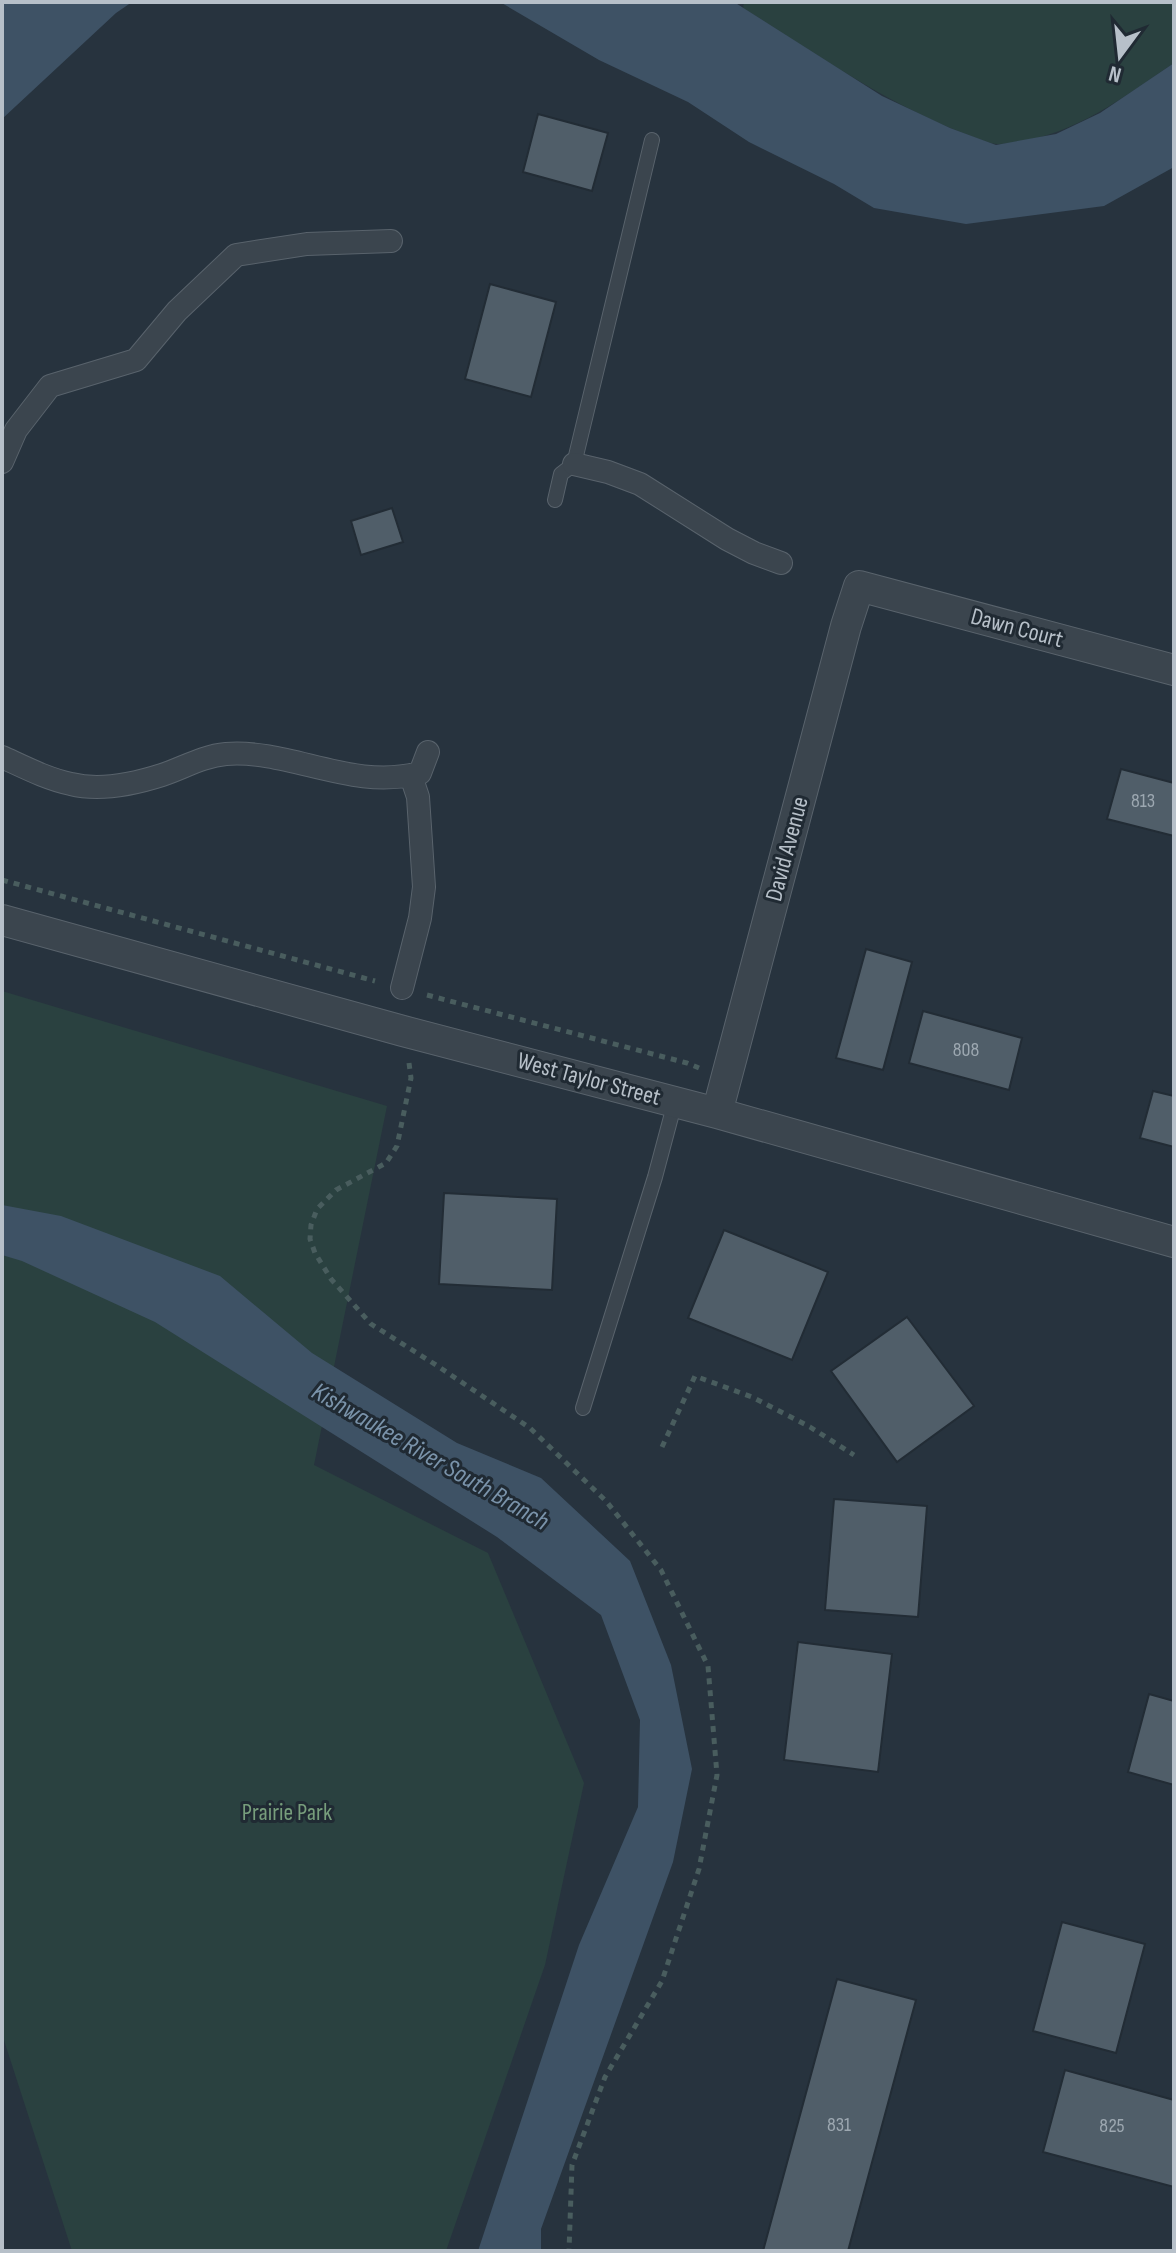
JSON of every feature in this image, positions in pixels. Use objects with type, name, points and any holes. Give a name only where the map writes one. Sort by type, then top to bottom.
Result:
[{"type":"street","points":[[2,462],[16,430],[50,386],[136,360],[177,311],[236,255],[307,244],[391,241]]},
{"type":"street","points":[[574,464],[640,484],[727,539],[781,563]]},
{"type":"street","name":"Dawn Court","points":[[859,586],[1174,670]]},
{"type":"street","name":"David Avenue","points":[[717,1113],[859,586]]},
{"type":"street","points":[[2,757],[72,785],[112,786],[144,781],[199,760],[226,754],[267,757],[374,778],[411,776],[420,773],[428,752]]},
{"type":"street","points":[[402,988],[420,918],[424,887],[418,797],[411,776]]},
{"type":"street","name":"West Taylor Street","points":[[2,920],[403,1031],[717,1113],[1174,1242]]},
{"type":"lane","points":[[555,500],[561,474],[574,464],[652,140]]},
{"type":"lane","points":[[583,1408],[655,1177],[675,1102]]},
{"type":"path","points":[[2,880],[687,1063],[726,1077]]},
{"type":"path","points":[[403,1031],[411,1078],[397,1146],[386,1163],[336,1190],[317,1209],[310,1239],[315,1253],[331,1279],[371,1324],[530,1428],[606,1501],[661,1570],[708,1666],[717,1775],[699,1869],[662,1981],[605,2077],[572,2165],[569,2251]]},
{"type":"path","points":[[662,1447],[695,1376],[752,1397],[810,1427],[854,1455]]},
{"type":"green space","points":[[744,2],[1174,2],[1174,63],[1113,104],[1071,126],[1025,141],[993,144],[941,124],[882,94],[743,8]]},
{"type":"green space","name":"Prairie Park","points":[[2,991],[387,1106],[314,1465],[488,1553],[584,1783],[545,1965],[446,2251],[72,2251],[2,2034]]},
{"type":"water","points":[[2,2],[132,2],[116,13],[2,119]]},
{"type":"water","points":[[500,2],[734,2],[882,96],[950,128],[996,145],[1056,134],[1100,113],[1174,63],[1174,167],[1104,206],[966,224],[874,208],[834,184],[749,142],[688,102],[599,60]]},
{"type":"water","name":"Kishwaukee River South Branch","points":[[2,1205],[61,1216],[220,1276],[312,1353],[457,1443],[541,1478],[630,1561],[671,1665],[692,1769],[673,1862],[541,2229],[541,2251],[478,2251],[579,1945],[638,1807],[640,1720],[601,1615],[497,1537],[155,1322],[22,1261],[2,1255]]},
{"type":"building","points":[[538,114],[608,133],[592,191],[523,172]]},
{"type":"building","points":[[490,284],[556,302],[531,397],[465,379]]},
{"type":"building","points":[[392,508],[403,542],[361,555],[351,521]]},
{"type":"building","points":[[1121,769],[1174,783],[1174,836],[1107,819]]},
{"type":"building","points":[[866,949],[912,962],[883,1070],[836,1058]]},
{"type":"building","points":[[923,1011],[1022,1038],[1009,1090],[909,1063]]},
{"type":"building","points":[[1153,1091],[1174,1096],[1174,1147],[1140,1138]]},
{"type":"building","points":[[444,1193],[557,1199],[552,1290],[439,1284]]},
{"type":"building","points":[[724,1230],[828,1272],[792,1360],[688,1318]]},
{"type":"building","points":[[907,1317],[974,1406],[897,1462],[831,1371]]},
{"type":"building","points":[[834,1499],[927,1506],[918,1617],[825,1610]]},
{"type":"building","points":[[798,1642],[892,1654],[878,1772],[784,1760]]},
{"type":"building","points":[[1149,1694],[1174,1701],[1174,1785],[1128,1772]]},
{"type":"building","points":[[1062,1922],[1145,1944],[1116,2053],[1033,2031]]},
{"type":"building","points":[[837,1979],[916,2000],[848,2251],[763,2251]]},
{"type":"building","points":[[1065,2070],[1174,2100],[1174,2187],[1043,2152]]}]
